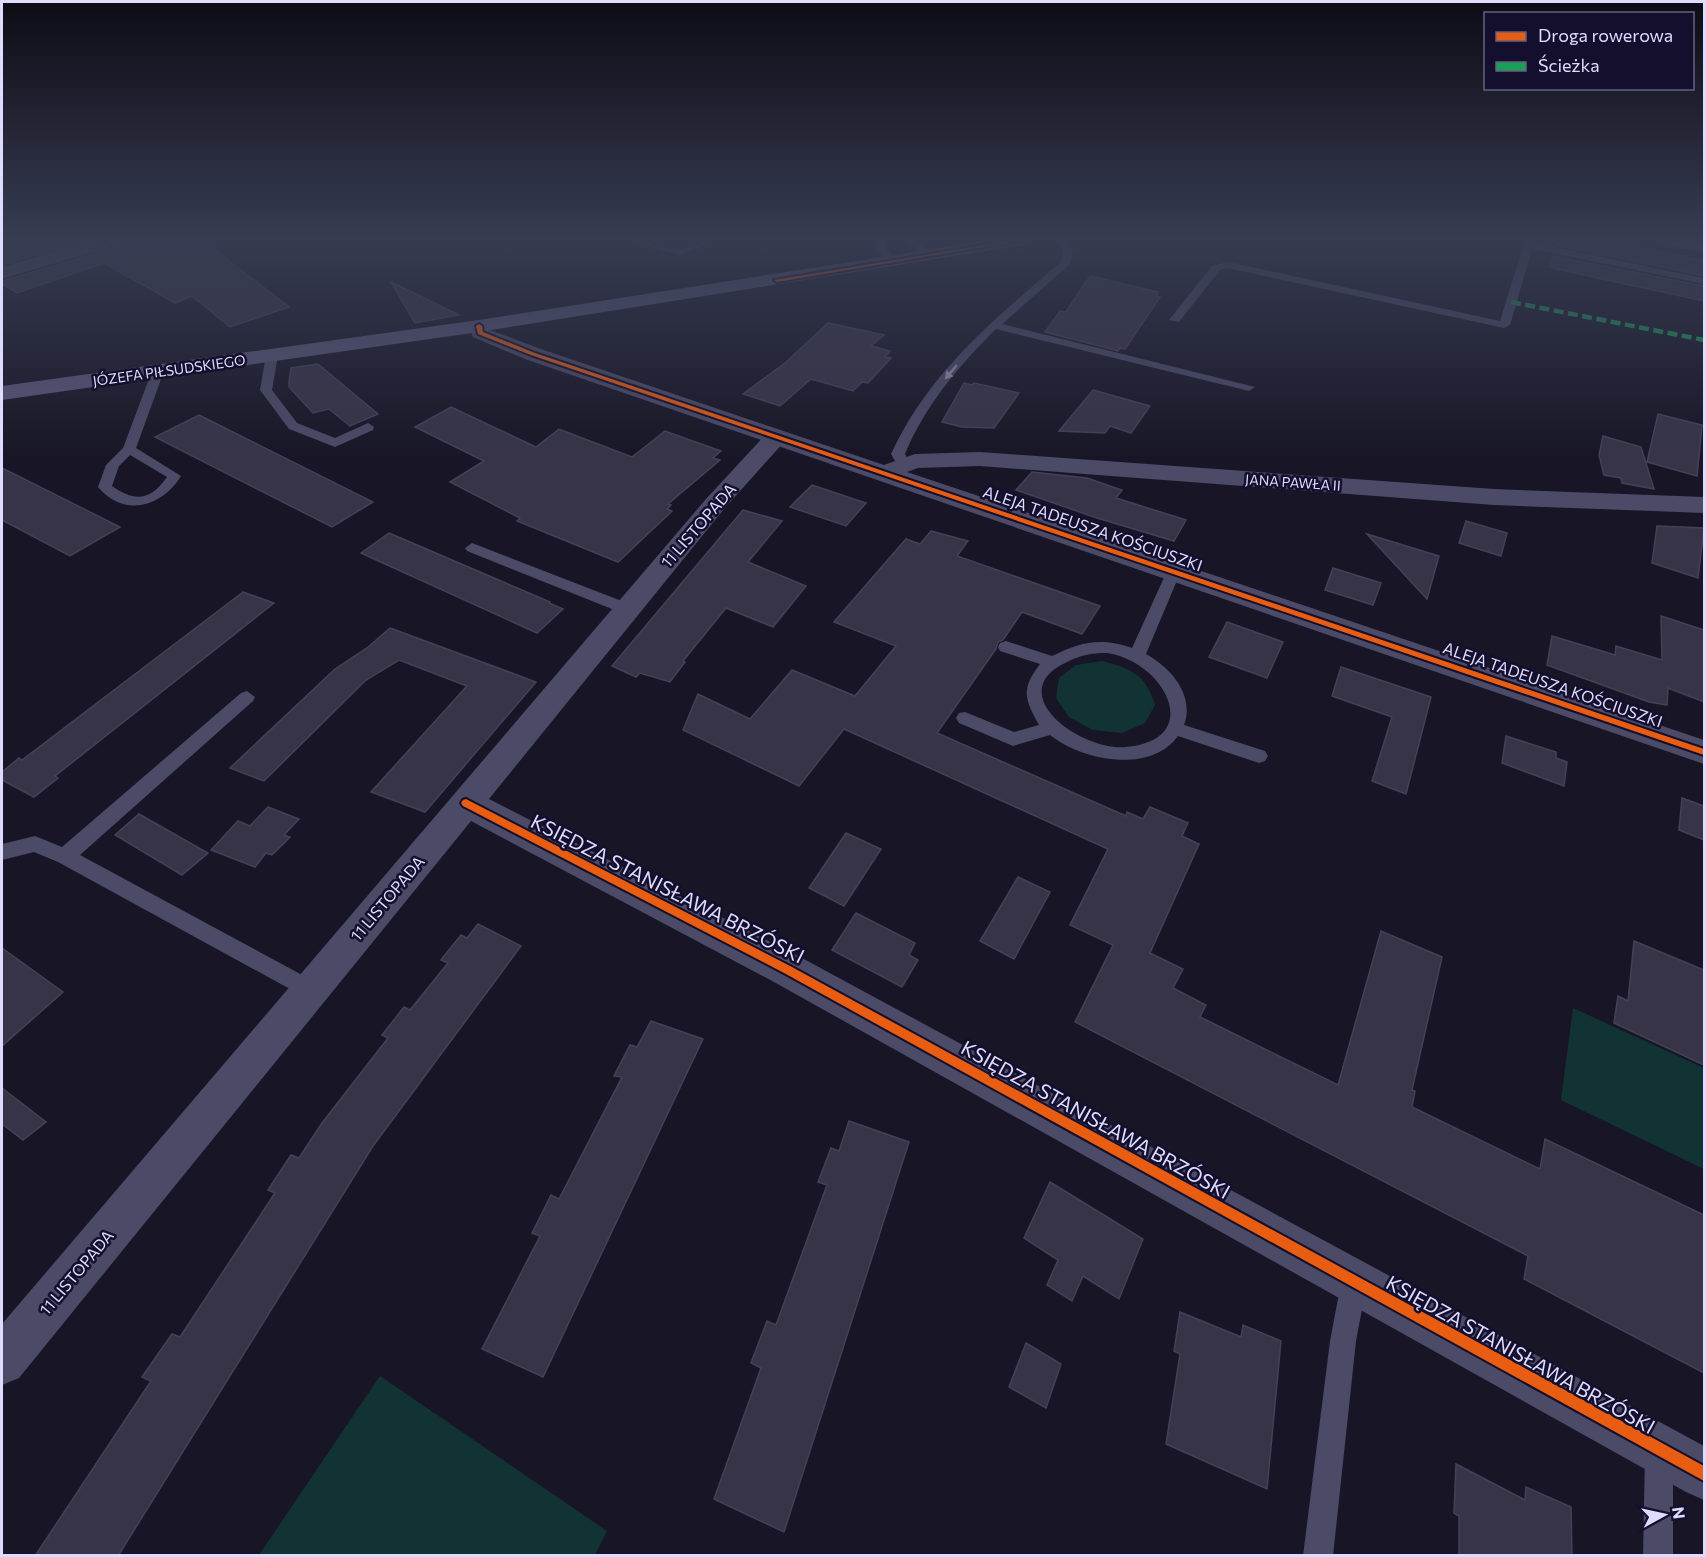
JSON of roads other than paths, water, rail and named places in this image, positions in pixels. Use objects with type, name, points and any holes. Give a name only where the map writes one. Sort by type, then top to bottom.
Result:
[{"type":"main road","name":"JÓZEFA PIŁSUDSKIEGO","points":[[2,393],[562,313]]},
{"type":"street","name":"ALEJA TADEUSZA KOŚCIUSZKI","points":[[479,326],[480,333],[491,339],[776,437],[894,469],[1174,571],[1704,752]]},
{"type":"street","name":"11 LISTOPADA","points":[[2,1361],[714,504],[776,437]]},
{"type":"street","name":"JANA PAWŁA II","points":[[894,469],[915,461],[952,458],[1032,461],[1418,492],[1704,505]]},
{"type":"street","name":"KSIĘDZA STANISŁAWA BRZÓSKI","points":[[466,803],[798,976],[1704,1474]]},
{"type":"lane","points":[[894,469],[911,424],[947,376],[992,325],[1007,313]]},
{"type":"lane","points":[[1175,320],[1181,313]]},
{"type":"lane","points":[[1446,313],[1504,325],[1508,313]]},
{"type":"lane","points":[[992,325],[1249,387]]},
{"type":"lane","points":[[272,355],[266,390],[293,426],[335,443],[368,427]]},
{"type":"lane","points":[[129,449],[174,476],[168,488],[151,499],[126,500],[105,487],[113,465],[129,449],[158,371]]},
{"type":"lane","points":[[472,548],[627,609]]},
{"type":"lane","points":[[1137,656],[1174,571]]},
{"type":"lane","points":[[1006,647],[1050,662]]},
{"type":"lane","points":[[1083,648],[1110,648],[1137,656],[1166,676],[1180,702],[1176,729],[1158,745],[1133,753],[1103,753],[1073,744],[1050,728],[1036,708],[1033,687],[1041,668],[1059,655],[1083,648]]},
{"type":"lane","points":[[65,856],[247,697]]},
{"type":"lane","points":[[965,718],[1013,738],[1050,728]]},
{"type":"lane","points":[[1176,729],[1259,756]]},
{"type":"lane","points":[[2,852],[35,844],[65,856],[310,990]]},
{"type":"lane","points":[[1318,1556],[1342,1341],[1354,1283]]},
{"type":"lane","points":[[1658,1556],[1659,1449]]}]
